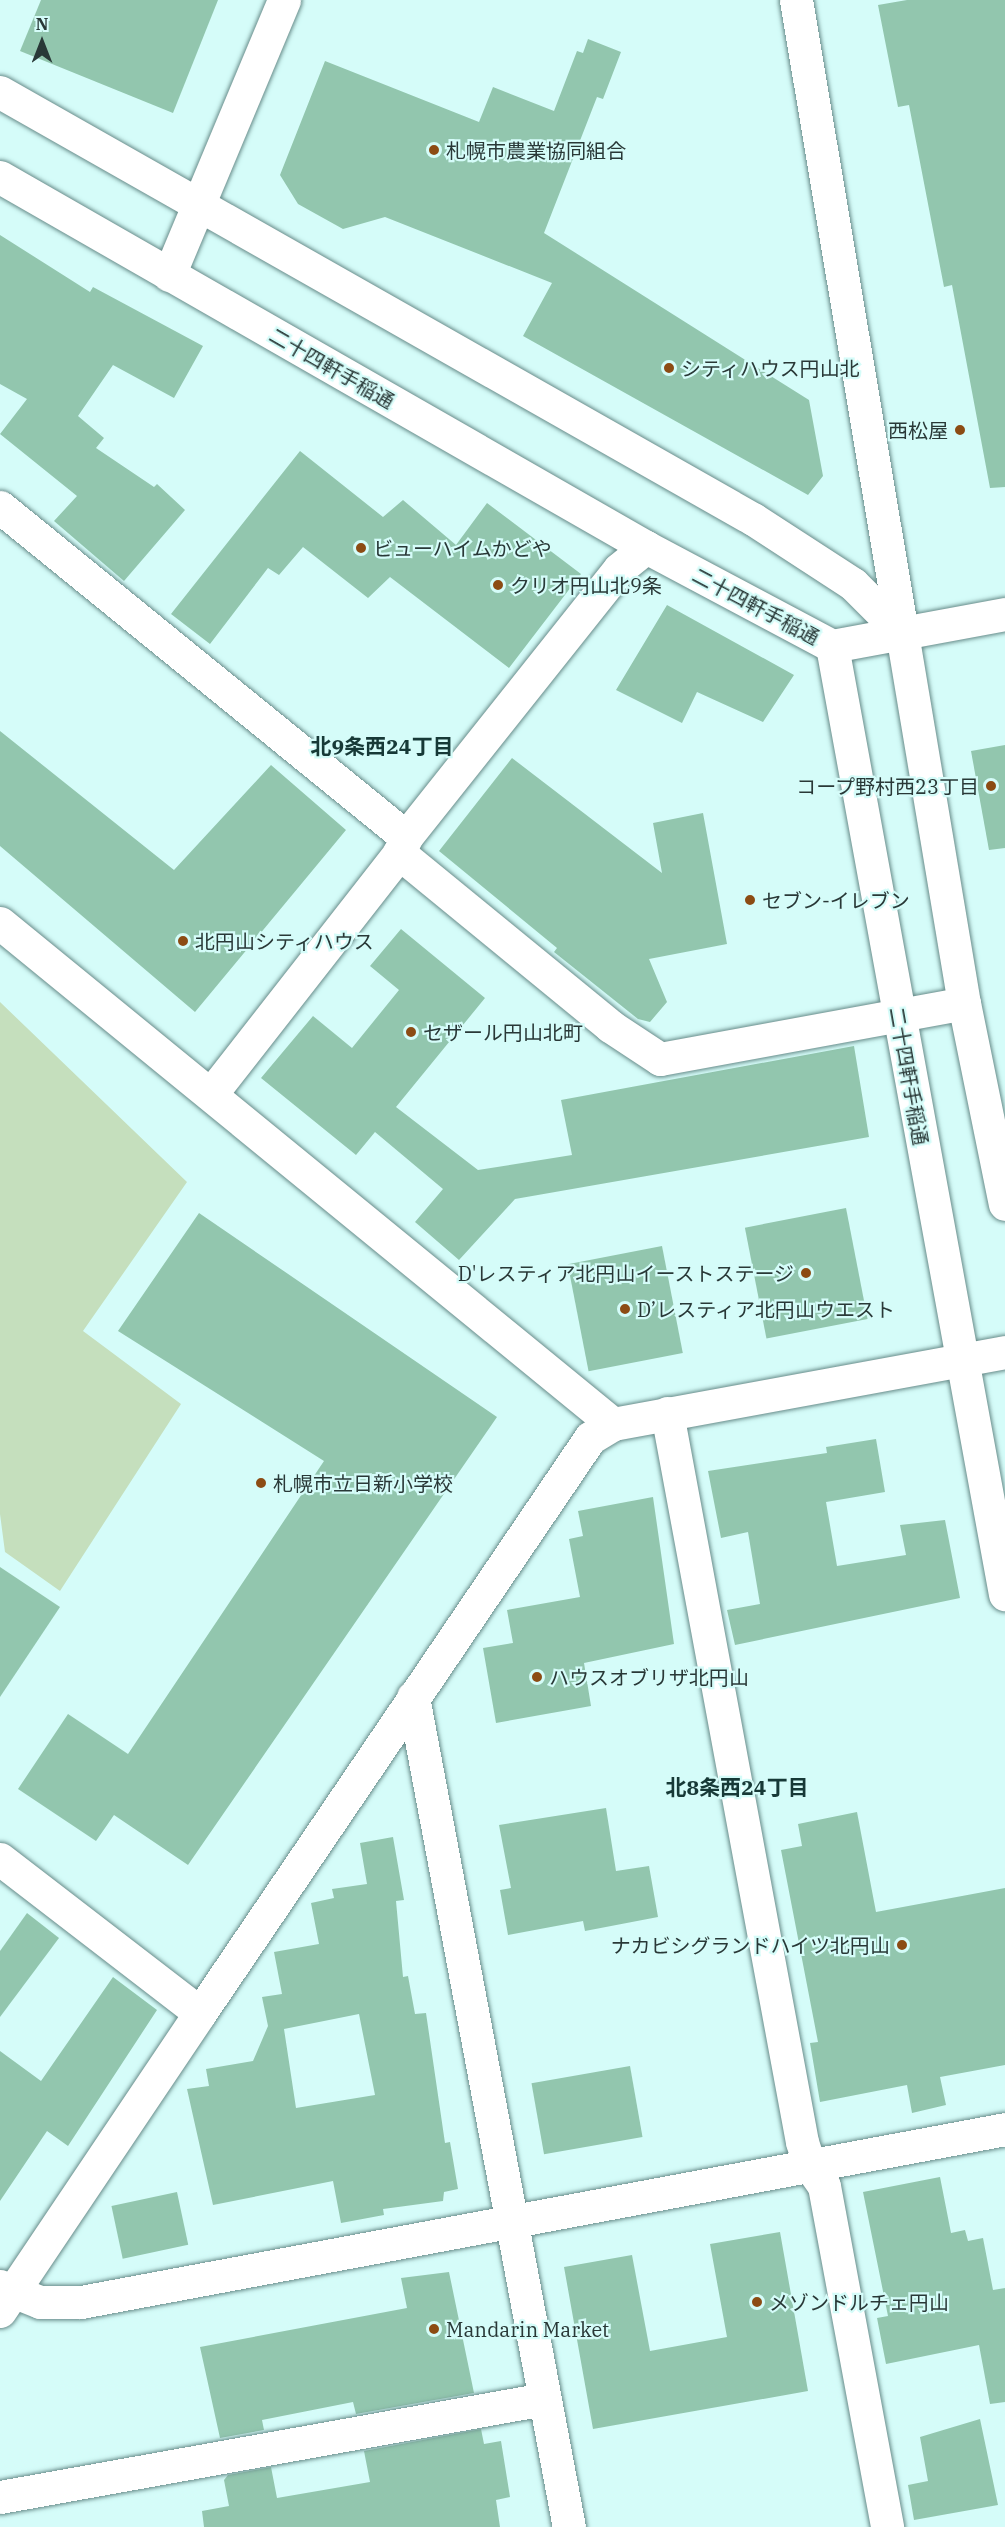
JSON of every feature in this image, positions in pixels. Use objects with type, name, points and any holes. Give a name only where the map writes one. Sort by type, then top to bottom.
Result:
[{"type":"street","points":[[169,275],[200,206],[284,0]]},
{"type":"street","points":[[796,0],[964,1004],[1005,1203]]},
{"type":"street","points":[[0,92],[753,519],[853,584],[902,633]]},
{"type":"street","name":"二十四軒手稲通","points":[[0,177],[646,547],[832,646],[1005,1594]]},
{"type":"street","points":[[0,507],[402,845],[610,1026],[660,1059],[964,1004]]},
{"type":"street","points":[[211,1094],[619,568],[646,547]]},
{"type":"street","points":[[832,646],[1005,614]]},
{"type":"street","points":[[0,922],[613,1424]]},
{"type":"street","points":[[1005,1352],[666,1413],[613,1424],[590,1438],[200,2013],[4,2297],[40,2302],[81,2302],[1005,2129]]},
{"type":"street","points":[[666,1413],[810,2166],[824,2186],[887,2527]]},
{"type":"street","points":[[414,1698],[568,2527]]},
{"type":"street","points":[[0,1858],[200,2013]]},
{"type":"street","points":[[0,2497],[544,2398]]},
{"type":"green space","points":[[0,1002],[187,1182],[83,1331],[181,1404],[60,1591],[5,1552],[0,1514]]},
{"type":"building","points":[[41,0],[218,0],[173,113],[20,51]]},
{"type":"building","points":[[907,0],[1005,0],[1005,487],[990,488],[952,285],[944,287],[909,105],[898,107],[878,5]]},
{"type":"building","points":[[588,39],[621,52],[603,99],[597,97],[544,233],[809,400],[823,476],[808,495],[523,336],[552,283],[385,217],[343,229],[298,204],[280,175],[325,61],[479,122],[493,87],[554,111],[577,51],[583,53]]},
{"type":"building","points":[[0,235],[90,292],[93,287],[203,346],[174,398],[113,365],[78,416],[104,438],[96,448],[154,487],[157,484],[185,510],[124,581],[54,521],[77,496],[0,434],[27,399],[0,384]]},
{"type":"building","points":[[300,451],[383,517],[403,500],[456,545],[487,503],[581,574],[509,668],[390,577],[368,598],[303,547],[279,575],[268,568],[210,644],[171,614]]},
{"type":"building","points":[[667,605],[794,675],[763,722],[697,692],[682,723],[616,690]]},
{"type":"building","name":"北円山シティハウス","points":[[0,731],[174,870],[271,765],[346,830],[195,1012],[0,846]]},
{"type":"building","name":"コープ野村西23丁目","points":[[1005,745],[1005,848],[989,850],[971,751]]},
{"type":"building","points":[[512,758],[662,873],[653,823],[703,813],[727,944],[649,959],[667,1002],[650,1022],[638,1019],[554,952],[557,948],[439,851]]},
{"type":"building","points":[[401,929],[485,998],[396,1107],[478,1170],[572,1155],[561,1100],[854,1046],[869,1137],[515,1199],[459,1260],[415,1222],[443,1189],[375,1132],[356,1155],[261,1078],[313,1016],[352,1048],[399,990],[370,966]]},
{"type":"building","name":"D'レスティア北円山イーストステージ","points":[[846,1208],[868,1319],[766,1339],[745,1228]]},
{"type":"building","points":[[199,1213],[497,1417],[188,1865],[114,1815],[96,1841],[18,1789],[68,1714],[128,1754],[324,1461],[118,1331]]},
{"type":"building","name":"D’レスティア北円山ウエスト","points":[[662,1246],[683,1353],[589,1371],[568,1264]]},
{"type":"building","points":[[876,1439],[885,1492],[826,1502],[837,1566],[906,1555],[900,1525],[945,1520],[960,1598],[735,1645],[727,1610],[760,1604],[748,1532],[721,1538],[708,1471],[827,1453],[826,1447]]},
{"type":"building","points":[[653,1497],[674,1644],[584,1663],[591,1706],[496,1723],[483,1648],[513,1643],[507,1610],[580,1597],[569,1539],[583,1536],[578,1511]]},
{"type":"building","points":[[0,1567],[60,1607],[0,1697]]},
{"type":"building","points":[[606,1808],[616,1871],[649,1866],[658,1917],[585,1931],[583,1921],[508,1935],[500,1890],[511,1888],[499,1825]]},
{"type":"building","name":"ナカビシグランドハイツ北円山","points":[[857,1812],[876,1912],[1005,1888],[1005,2065],[940,2077],[946,2105],[912,2113],[907,2085],[820,2102],[810,2043],[818,2042],[781,1850],[802,1846],[798,1824]]},
{"type":"building","points":[[393,1837],[404,1900],[396,1901],[403,1977],[408,1976],[415,2014],[426,2013],[445,2143],[450,2142],[458,2189],[444,2192],[443,2201],[383,2209],[384,2215],[341,2223],[333,2181],[213,2205],[187,2089],[209,2086],[206,2069],[253,2061],[268,2026],[262,1997],[282,1994],[274,1952],[319,1944],[311,1903],[334,1898],[332,1889],[367,1884],[360,1843]],"holes":[[[359,2014],[375,2095],[296,2108],[284,2029]]]},
{"type":"building","points":[[27,1913],[59,1938],[0,2017],[0,1951]]},
{"type":"building","points":[[113,1977],[157,2010],[68,2146],[47,2131],[0,2201],[0,2051],[41,2081]]},
{"type":"building","points":[[630,2066],[643,2137],[544,2154],[532,2083]]},
{"type":"building","points":[[940,2177],[951,2233],[965,2230],[968,2241],[983,2238],[993,2290],[1005,2288],[1005,2402],[990,2404],[979,2345],[886,2364],[877,2318],[888,2316],[863,2192]]},
{"type":"building","points":[[177,2192],[188,2245],[123,2259],[111,2206]]},
{"type":"building","name":"メゾンドルチェ円山","points":[[780,2232],[808,2391],[593,2429],[564,2267],[632,2255],[650,2351],[727,2337],[710,2244]]},
{"type":"building","points":[[449,2272],[474,2393],[356,2414],[353,2402],[262,2420],[264,2430],[220,2438],[200,2347],[407,2308],[401,2278]]},
{"type":"building","points":[[980,2419],[998,2505],[914,2520],[908,2485],[928,2481],[920,2437]]},
{"type":"building","points":[[481,2429],[484,2444],[501,2441],[510,2497],[496,2500],[500,2527],[204,2527],[202,2511],[229,2506],[224,2480],[228,2475],[271,2467],[277,2498],[370,2482],[364,2451]]},
{"type":"place","name":"札幌市農業協同組合","points":[[434,150]]},
{"type":"place","name":"シティハウス円山北","points":[[669,368]]},
{"type":"place","name":"西松屋","points":[[960,430]]},
{"type":"place","name":"ビューハイムかどや","points":[[361,548]]},
{"type":"place","name":"クリオ円山北9条","points":[[498,585]]},
{"type":"place","name":"コープ野村西23丁目","points":[[991,786]]},
{"type":"place","name":"セブン-イレブン","points":[[750,900]]},
{"type":"place","name":"北円山シティハウス","points":[[183,941]]},
{"type":"place","name":"セザール円山北町","points":[[411,1032]]},
{"type":"place","name":"D'レスティア北円山イーストステージ","points":[[806,1273]]},
{"type":"place","name":"D’レスティア北円山ウエスト","points":[[625,1309]]},
{"type":"place","name":"札幌市立日新小学校","points":[[261,1483]]},
{"type":"place","name":"ハウスオブリザ北円山","points":[[537,1677]]},
{"type":"place","name":"ナカビシグランドハイツ北円山","points":[[902,1945]]},
{"type":"place","name":"メゾンドルチェ円山","points":[[757,2302]]},
{"type":"place","name":"Mandarin Market","points":[[434,2329]]},
{"type":"district","name":"北9条西24丁目","points":[[382,746]]},
{"type":"district","name":"北8条西24丁目","points":[[737,1787]]}]
